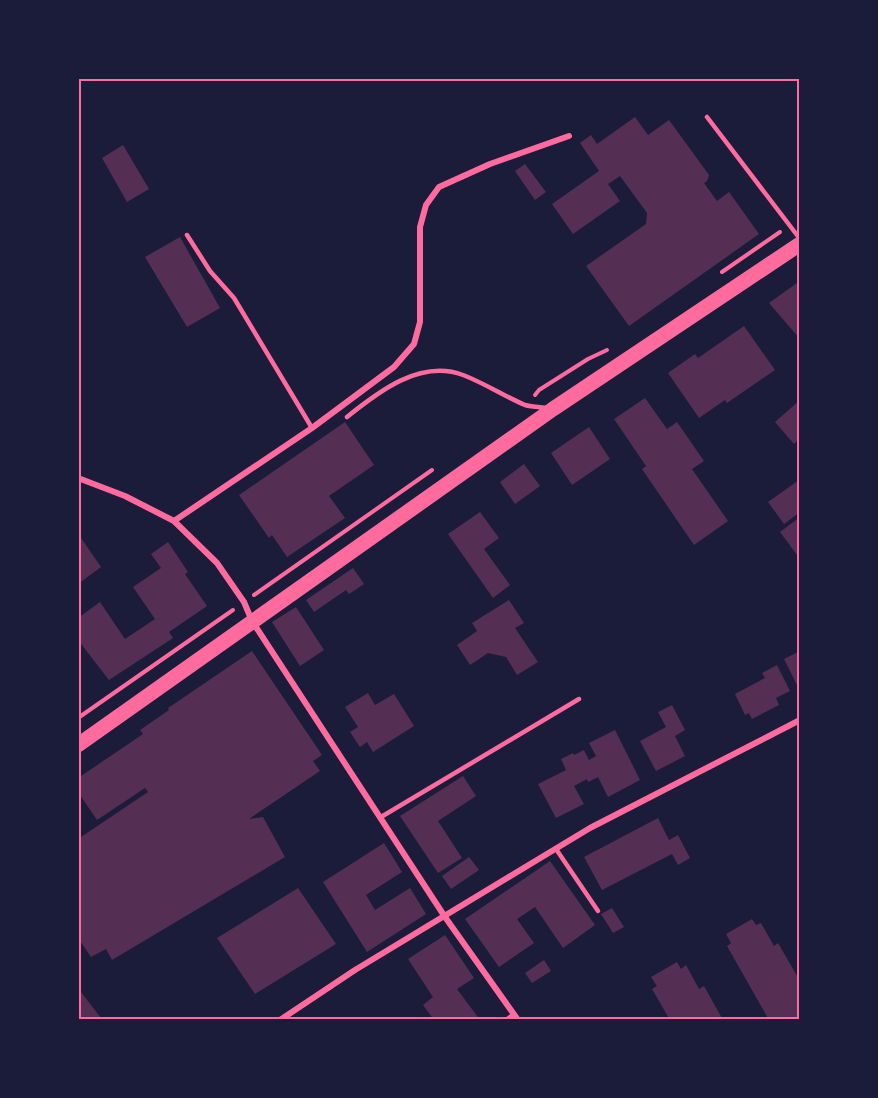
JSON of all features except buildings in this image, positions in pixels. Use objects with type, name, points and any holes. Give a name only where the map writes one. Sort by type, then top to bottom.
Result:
[{"type":"main road","points":[[78,745],[553,409],[800,244]]},
{"type":"street","points":[[174,522],[312,428],[394,367],[414,344],[420,322],[420,227],[426,205],[439,187],[490,164],[569,136]]},
{"type":"street","points":[[78,478],[125,496],[174,522],[217,563],[244,602],[252,621],[445,917],[516,1017]]},
{"type":"street","points":[[280,1020],[355,970],[590,828],[800,720]]},
{"type":"lane","points":[[706,117],[800,239]]},
{"type":"lane","points":[[187,235],[210,271],[234,298],[312,428]]},
{"type":"lane","points":[[347,417],[375,395],[403,379],[435,371],[461,374],[527,405],[553,409]]},
{"type":"lane","points":[[381,817],[579,699]]},
{"type":"lane","points":[[556,849],[598,911]]},
{"type":"lane","points":[[506,1020],[516,1017]]}]
